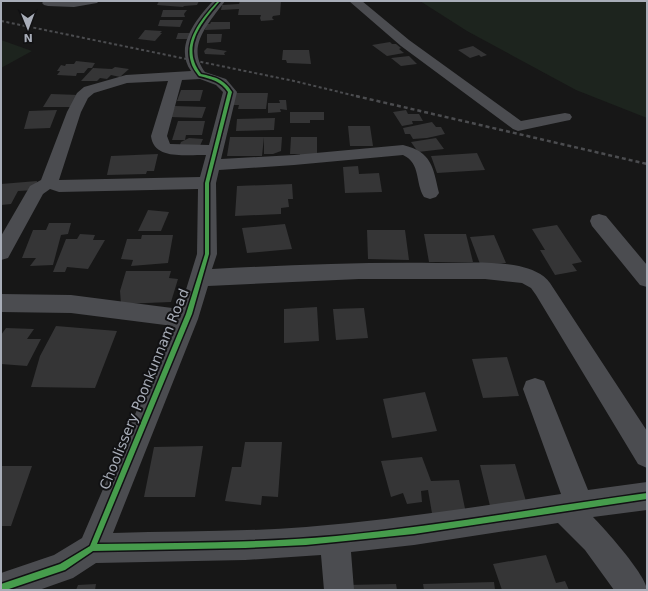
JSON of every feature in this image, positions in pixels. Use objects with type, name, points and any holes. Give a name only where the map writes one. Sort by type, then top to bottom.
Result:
[{"type":"street","points":[[48,3],[74,4],[93,1]]},
{"type":"street","points":[[200,75],[191,61],[191,44],[210,11],[219,1]]},
{"type":"street","points":[[356,1],[405,43],[518,126],[565,117]]},
{"type":"street","points":[[50,183],[50,179],[74,112],[85,93],[94,87],[126,79],[200,75]]},
{"type":"street","name":"Choolissery Poonkunnam Road","points":[[92,548],[188,319],[207,254],[211,166],[230,92],[226,84],[218,79],[200,75]]},
{"type":"street","points":[[176,76],[159,136],[160,144],[163,148],[211,166]]},
{"type":"street","points":[[1,252],[8,228],[36,190],[43,185],[50,183],[59,186],[211,166],[403,150],[418,157],[423,168],[430,193]]},
{"type":"street","points":[[599,221],[647,278]]},
{"type":"street","points":[[200,278],[302,272],[402,270],[504,272],[522,275],[536,281],[549,298],[647,455]]},
{"type":"street","points":[[1,303],[71,304],[188,319]]},
{"type":"street","points":[[535,389],[571,506],[633,590]]},
{"type":"street","points":[[1,588],[62,567],[92,548],[229,545],[335,540],[425,530],[571,506],[647,496]]},
{"type":"street","points":[[335,540],[338,590]]},
{"type":"shaded area","points":[[420,1],[647,1],[647,118],[576,90],[467,31]]},
{"type":"shaded area","points":[[1,40],[32,51],[1,68]]},
{"type":"building","points":[[159,1],[199,1],[197,5],[183,7],[157,5]]},
{"type":"building","points":[[240,1],[281,1],[280,15],[273,16],[272,18],[274,20],[261,21],[261,15],[238,15],[239,9],[221,10],[222,5],[239,4]]},
{"type":"building","points":[[163,10],[187,10],[184,14],[185,17],[161,17]]},
{"type":"building","points":[[160,20],[183,20],[180,27],[158,26]]},
{"type":"building","points":[[211,22],[230,22],[230,29],[205,30],[206,24],[210,24]]},
{"type":"building","points":[[145,30],[162,31],[160,33],[162,33],[155,41],[138,39]]},
{"type":"building","points":[[178,33],[190,33],[187,39],[176,39]]},
{"type":"building","points":[[207,34],[222,34],[221,42],[207,43]]},
{"type":"building","points":[[390,42],[392,44],[396,44],[404,53],[387,56],[372,45]]},
{"type":"building","points":[[473,46],[487,55],[481,57],[479,55],[470,58],[458,50]]},
{"type":"building","points":[[207,48],[227,51],[224,53],[225,55],[205,54],[204,51]]},
{"type":"building","points":[[283,50],[309,50],[311,64],[287,63],[286,60],[282,60]]},
{"type":"building","points":[[409,56],[417,64],[401,66],[391,58]]},
{"type":"building","points":[[76,61],[95,63],[92,68],[88,68],[84,73],[77,73],[76,76],[57,75],[60,71],[57,71],[61,65],[65,66],[66,64],[74,64]]},
{"type":"building","points":[[115,67],[129,69],[120,77],[111,75],[107,79],[100,78],[97,81],[81,81],[93,68],[112,69]]},
{"type":"building","points":[[181,90],[203,90],[200,101],[177,101]]},
{"type":"building","points":[[232,93],[268,93],[266,109],[238,109],[239,105],[230,105]]},
{"type":"building","points":[[51,94],[79,95],[73,107],[43,107]]},
{"type":"building","points":[[279,100],[286,100],[287,110],[280,109],[281,112],[268,113],[268,103],[280,103]]},
{"type":"building","points":[[175,106],[206,107],[202,118],[170,117]]},
{"type":"building","points":[[57,110],[50,128],[24,129],[29,111]]},
{"type":"building","points":[[406,110],[408,114],[419,114],[423,121],[412,121],[413,124],[402,126],[393,112]]},
{"type":"building","points":[[290,112],[324,112],[324,120],[310,120],[310,123],[290,123]]},
{"type":"building","points":[[275,118],[274,130],[236,131],[237,119]]},
{"type":"building","points":[[178,121],[205,121],[202,135],[186,135],[185,140],[172,140]]},
{"type":"building","points":[[432,122],[436,127],[441,127],[445,134],[413,139],[410,134],[405,134],[403,128]]},
{"type":"building","points":[[348,126],[370,126],[373,146],[350,146]]},
{"type":"building","points":[[230,137],[264,137],[262,156],[227,156]]},
{"type":"building","points":[[264,137],[282,137],[281,151],[273,154],[264,154]]},
{"type":"building","points":[[291,137],[317,137],[317,157],[300,157],[300,154],[290,154]]},
{"type":"building","points":[[189,138],[203,139],[199,148],[179,147],[181,142]]},
{"type":"building","points":[[436,138],[444,149],[418,152],[411,142]]},
{"type":"building","points":[[477,153],[485,170],[437,173],[431,156]]},
{"type":"building","points":[[158,154],[154,171],[147,171],[146,174],[107,175],[111,156]]},
{"type":"building","points":[[358,166],[359,174],[379,173],[382,192],[345,193],[343,167]]},
{"type":"building","points":[[37,181],[35,190],[18,191],[11,204],[1,205],[1,184]]},
{"type":"building","points":[[292,184],[293,199],[288,199],[289,207],[281,208],[281,214],[235,216],[237,186]]},
{"type":"building","points":[[148,210],[169,212],[161,231],[138,231]]},
{"type":"building","points":[[49,223],[71,223],[68,234],[61,235],[53,265],[30,266],[36,258],[22,258],[33,230],[46,230]]},
{"type":"building","points":[[285,224],[292,249],[247,253],[242,228]]},
{"type":"building","points":[[557,225],[582,262],[572,264],[577,271],[555,275],[540,250],[545,250],[532,229]]},
{"type":"building","points":[[367,230],[405,230],[409,260],[368,259]]},
{"type":"building","points":[[80,234],[95,235],[93,240],[105,240],[88,269],[67,267],[65,272],[53,272],[66,239],[77,239]]},
{"type":"building","points":[[424,234],[466,234],[473,262],[429,262]]},
{"type":"building","points":[[142,235],[173,235],[168,263],[131,266],[133,260],[121,259],[127,239],[141,239]]},
{"type":"building","points":[[494,235],[506,263],[480,264],[470,237]]},
{"type":"building","points":[[126,271],[171,271],[169,278],[178,279],[171,302],[121,304],[120,291]]},
{"type":"building","points":[[317,307],[319,341],[284,343],[284,309]]},
{"type":"building","points":[[364,308],[368,338],[336,340],[333,309]]},
{"type":"building","points":[[56,326],[117,331],[95,388],[31,387],[40,356]]},
{"type":"building","points":[[6,328],[34,329],[27,339],[41,339],[27,366],[1,364],[1,335]]},
{"type":"building","points":[[507,357],[519,396],[483,398],[472,359]]},
{"type":"building","points":[[425,392],[437,431],[392,438],[383,399]]},
{"type":"building","points":[[245,442],[282,442],[278,497],[262,496],[261,505],[225,501],[232,467],[241,467]]},
{"type":"building","points":[[203,446],[195,497],[144,497],[154,447]]},
{"type":"building","points":[[422,457],[431,481],[459,480],[467,518],[433,519],[428,490],[421,491],[422,502],[407,504],[403,493],[391,497],[381,461]]},
{"type":"building","points":[[515,464],[528,508],[491,510],[480,465]]},
{"type":"building","points":[[1,466],[32,466],[11,526],[1,526]]},
{"type":"building","points":[[546,555],[556,583],[565,581],[569,590],[502,590],[493,564]]},
{"type":"building","points":[[494,582],[495,590],[424,590],[423,584]]},
{"type":"building","points":[[96,584],[95,590],[76,590],[78,585]]},
{"type":"building","points":[[396,584],[397,590],[347,590],[347,585]]},
{"type":"railway","points":[[1,21],[294,81],[360,97]]},
{"type":"railway","points":[[356,96],[647,164]]},
{"type":"cycle path","points":[[1,588],[62,567],[92,548],[189,314],[207,254],[207,183],[230,92],[221,82],[213,78],[200,75],[193,65],[191,45],[198,29],[208,13],[219,1]]},
{"type":"cycle path","points":[[92,548],[245,545],[306,542],[453,525],[647,496]]}]
